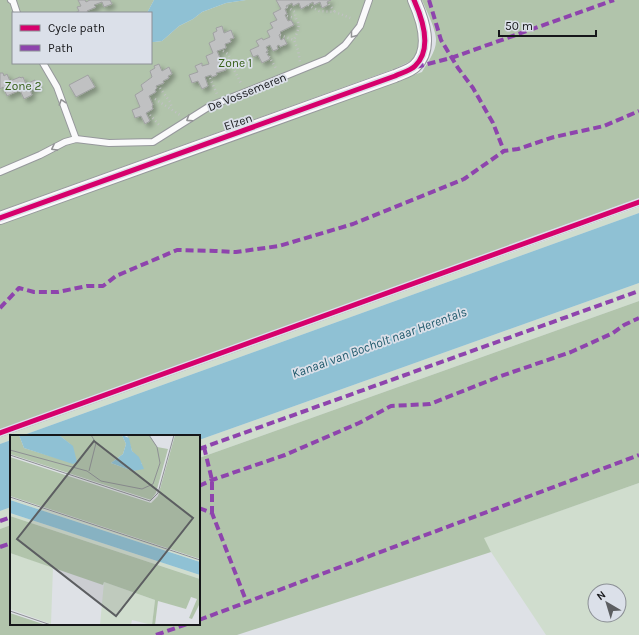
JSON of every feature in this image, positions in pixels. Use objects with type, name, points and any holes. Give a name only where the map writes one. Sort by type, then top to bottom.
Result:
[{"type":"street","name":"Elzen","points":[[0,218],[377,83],[414,67],[422,58],[425,45],[419,12],[414,0]]},
{"type":"lane","points":[[11,0],[13,1],[17,12]]},
{"type":"lane","name":"De Vossemeren","points":[[0,172],[40,155],[65,142],[76,139],[109,143],[153,142],[210,106],[327,58],[345,45],[360,26],[369,0]]},
{"type":"lane","points":[[44,64],[57,87],[76,139]]},
{"type":"lane","points":[[0,433],[639,202]]},
{"type":"path","points":[[329,4],[335,12]]},
{"type":"path","points":[[308,5],[319,11],[335,12],[362,21]]},
{"type":"path","points":[[287,7],[295,12],[295,18],[298,23],[298,29],[294,40],[302,69]]},
{"type":"path","points":[[287,16],[295,18]]},
{"type":"path","points":[[280,35],[294,40]]},
{"type":"path","points":[[223,51],[228,54],[232,66],[246,92]]},
{"type":"path","points":[[268,53],[283,77]]},
{"type":"path","points":[[221,60],[232,66]]},
{"type":"path","points":[[210,78],[221,101]]},
{"type":"path","points":[[160,88],[170,102],[172,109]]},
{"type":"path","points":[[155,99],[172,109],[186,121]]},
{"type":"path","points":[[150,115],[167,133]]},
{"type":"green space","name":"Zone 1","points":[[0,0],[154,0],[148,12],[12,12],[12,64],[152,64],[152,42],[162,41],[179,26],[193,19],[202,12],[226,3],[246,0],[408,0],[415,17],[421,42],[415,59],[394,69],[0,211]]},
{"type":"green space","points":[[422,0],[639,0],[639,198],[0,429],[0,224],[422,72],[433,53],[436,45],[436,37]]},
{"type":"green space","points":[[639,207],[639,213],[24,435],[10,435],[10,440],[0,444],[0,437]]},
{"type":"green space","points":[[639,283],[639,301],[200,458],[200,440]]},
{"type":"green space","points":[[639,301],[639,483],[484,538],[491,552],[237,635],[0,635],[0,529],[10,525],[10,625],[200,625],[200,458]]},
{"type":"green space","points":[[639,483],[639,635],[546,635],[483,538]]},
{"type":"green space","points":[[10,507],[10,525],[0,529],[0,511]]},
{"type":"water","points":[[154,0],[246,0],[226,3],[202,12],[193,19],[179,26],[162,41],[152,42],[152,12],[148,12]]},
{"type":"water","name":"Kanaal van Bocholt naar Herentals","points":[[639,213],[639,283],[200,440],[200,435],[24,435]]},
{"type":"water","points":[[10,440],[10,507],[0,511],[0,444]]},
{"type":"building","points":[[78,0],[85,0],[86,2],[90,0],[110,0],[112,4],[104,7],[102,2],[94,5],[96,7],[88,12],[77,12],[79,11],[77,7],[81,6]]},
{"type":"building","points":[[276,0],[331,0],[327,2],[328,5],[322,8],[320,2],[314,5],[313,2],[301,9],[299,3],[293,6],[292,3],[286,6],[287,8],[285,9],[287,14],[285,15],[288,21],[291,20],[294,25],[280,32],[281,33],[279,35],[281,40],[284,38],[287,44],[280,47],[279,45],[277,46],[278,49],[273,51],[270,45],[266,47],[268,51],[266,52],[270,59],[262,63],[258,55],[253,57],[250,50],[259,46],[256,41],[262,38],[263,40],[270,37],[267,31],[273,28],[270,23],[277,20],[273,13],[281,9]]},
{"type":"building","points":[[222,26],[224,33],[231,30],[234,38],[230,39],[231,42],[225,44],[226,48],[217,51],[220,58],[218,59],[220,65],[224,64],[226,70],[216,73],[217,75],[212,77],[211,75],[205,77],[208,86],[202,89],[198,81],[192,83],[189,75],[198,72],[195,66],[202,63],[202,66],[209,64],[206,56],[213,53],[209,43],[215,40],[213,33],[217,31],[216,28]]},
{"type":"building","points":[[159,64],[162,71],[169,67],[172,74],[168,76],[169,78],[163,81],[164,83],[156,86],[156,92],[149,96],[153,109],[146,113],[150,121],[145,124],[141,116],[135,118],[132,110],[140,107],[135,95],[143,90],[141,85],[152,77],[150,71],[155,68],[154,66]]},
{"type":"building","points":[[0,73],[3,73],[4,76],[7,74],[10,81],[23,77],[26,84],[35,80],[38,87],[30,90],[32,95],[24,99],[20,90],[7,96],[3,87],[0,89]]},
{"type":"building","points":[[88,75],[95,87],[76,97],[69,85]]},
{"type":"marked path","points":[[429,0],[441,40],[458,68],[473,88],[493,123],[504,151]]},
{"type":"marked path","points":[[416,67],[451,58],[614,0]]},
{"type":"marked path","points":[[0,308],[19,288],[34,292],[58,292],[87,286],[103,286],[116,276],[177,250],[236,252],[279,246],[353,224],[464,179],[504,151],[518,149],[554,137],[604,126],[639,111]]},
{"type":"marked path","points":[[200,449],[639,291]]},
{"type":"marked path","points":[[200,486],[285,455],[359,423],[391,406],[430,404],[501,376],[571,352],[613,333],[624,325],[639,318]]},
{"type":"marked path","points":[[204,447],[212,480],[212,513]]},
{"type":"marked path","points":[[200,620],[639,455]]},
{"type":"marked path","points":[[200,508],[212,513],[247,603]]},
{"type":"marked path","points":[[0,521],[10,517]]},
{"type":"marked path","points":[[0,547],[10,543]]},
{"type":"marked path","points":[[156,635],[184,625]]},
{"type":"cycle path","points":[[0,218],[411,69],[420,59],[424,51],[425,43],[423,25],[414,0]]},
{"type":"cycle path","points":[[0,433],[639,202]]},
{"type":"park label","name":"Zone 2","points":[[23,86]]}]
